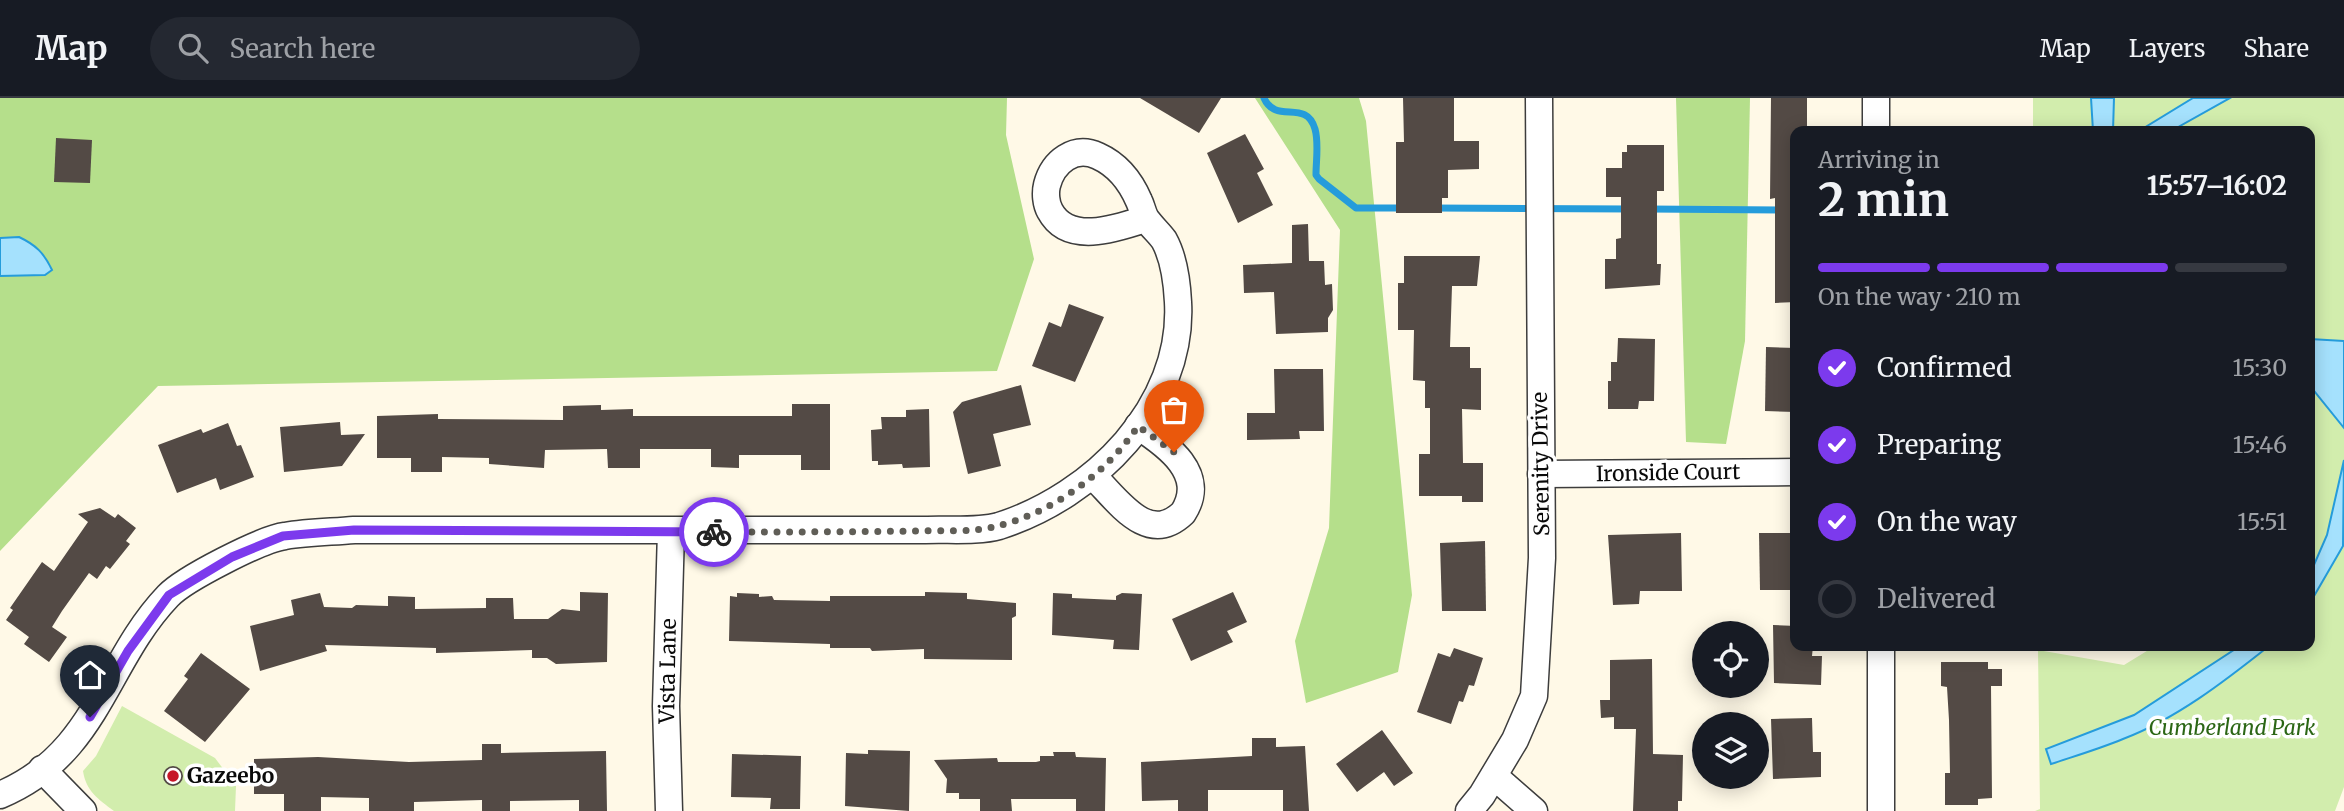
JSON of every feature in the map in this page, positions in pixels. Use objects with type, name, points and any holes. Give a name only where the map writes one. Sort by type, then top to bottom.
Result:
[{"type":"street","name":"Serenity Drive","points":[[1468,811],[1494,776],[1515,740],[1534,696],[1542,558],[1539,98]]},
{"type":"street","points":[[1876,98],[1877,126]]},
{"type":"street","points":[[0,795],[22,786],[80,732],[101,702],[128,651],[169,595],[232,557],[283,536],[354,530],[841,532],[996,527],[1040,510],[1093,476],[1138,426],[1153,405],[1175,349],[1179,313],[1177,284],[1164,241],[1145,219]]},
{"type":"street","points":[[1093,476],[1126,511],[1147,524],[1168,523],[1183,513],[1191,491],[1185,466],[1168,447],[1138,426]]},
{"type":"street","name":"Ironside Court","points":[[1541,474],[1790,472]]},
{"type":"street","name":"Vista Lane","points":[[669,811],[666,706],[671,531]]},
{"type":"street","points":[[1881,651],[1881,811]]},
{"type":"street","points":[[42,769],[83,811]]},
{"type":"street","points":[[1494,776],[1534,811]]},
{"type":"green space","points":[[0,98],[1007,98],[1006,135],[1034,259],[997,371],[158,386],[0,551]]},
{"type":"green space","points":[[1255,98],[1359,98],[1366,121],[1412,595],[1398,672],[1306,703],[1295,641],[1329,528],[1340,230]]},
{"type":"green space","points":[[1676,98],[1750,98],[1745,341],[1726,444],[1686,442]]},
{"type":"green space","name":"Cumberland Park","points":[[2033,98],[2344,98],[2344,787],[2335,811],[2035,811],[2040,809],[2038,651],[2124,665],[2147,651],[2315,651],[2315,126],[2033,126]]},
{"type":"green space","points":[[122,706],[215,758],[236,786],[235,811],[114,811],[98,798],[87,784],[83,771],[96,756]]},
{"type":"water","points":[[2091,98],[2114,98],[2113,126],[2093,126]]},
{"type":"water","points":[[2193,98],[2230,98],[2180,126],[2147,126]]},
{"type":"water","points":[[19,237],[39,250],[52,270],[45,275],[0,276],[0,238]]},
{"type":"water","points":[[2315,339],[2344,341],[2344,428],[2315,392]]},
{"type":"water","points":[[2344,460],[2343,546],[2315,594],[2315,563],[2327,535]]},
{"type":"water","points":[[2232,651],[2262,651],[2217,686],[2162,721],[2114,743],[2051,764],[2046,749],[2134,715]]},
{"type":"building","points":[[1140,98],[1221,98],[1199,133]]},
{"type":"building","points":[[1403,98],[1454,98],[1454,141],[1479,141],[1479,169],[1448,170],[1448,198],[1442,198],[1442,213],[1396,213],[1396,142],[1404,142]]},
{"type":"building","points":[[1771,98],[1807,98],[1807,126],[1790,126],[1790,302],[1775,303],[1775,198],[1770,199]]},
{"type":"building","points":[[1245,134],[1264,169],[1257,173],[1273,205],[1238,223],[1207,153]]},
{"type":"building","points":[[56,138],[92,140],[90,183],[54,182]]},
{"type":"building","points":[[1627,145],[1664,145],[1664,191],[1657,191],[1657,264],[1661,264],[1660,285],[1605,289],[1605,259],[1616,259],[1616,239],[1621,238],[1621,197],[1606,197],[1606,168],[1622,168],[1622,152],[1627,152]]},
{"type":"building","points":[[1308,224],[1309,261],[1324,261],[1325,285],[1332,284],[1333,310],[1328,318],[1328,332],[1276,334],[1274,292],[1244,293],[1243,265],[1292,263],[1292,225]]},
{"type":"building","points":[[1404,256],[1480,256],[1477,286],[1452,286],[1450,347],[1470,347],[1470,368],[1481,368],[1481,410],[1462,409],[1463,463],[1483,463],[1483,502],[1462,502],[1462,496],[1419,496],[1419,454],[1430,454],[1430,408],[1425,408],[1425,381],[1413,380],[1414,330],[1398,330],[1398,283],[1404,283]]},
{"type":"building","points":[[1069,304],[1104,317],[1075,382],[1032,366],[1049,322],[1061,327]]},
{"type":"building","points":[[1618,338],[1655,339],[1654,401],[1639,401],[1638,409],[1608,409],[1608,381],[1611,381],[1611,362],[1617,362]]},
{"type":"building","points":[[1766,347],[1790,348],[1790,412],[1765,411]]},
{"type":"building","points":[[1274,369],[1323,369],[1324,431],[1299,431],[1300,439],[1247,440],[1247,413],[1275,413]]},
{"type":"building","points":[[1021,385],[1031,425],[993,434],[1001,466],[968,474],[953,412],[962,402]]},
{"type":"building","points":[[792,404],[830,404],[830,470],[801,470],[801,455],[739,455],[739,468],[711,467],[711,449],[640,449],[640,468],[608,468],[607,449],[545,450],[544,468],[489,464],[489,458],[442,457],[442,472],[411,472],[411,458],[377,458],[377,416],[438,414],[438,419],[563,420],[563,406],[601,405],[601,410],[633,409],[633,416],[792,416]]},
{"type":"building","points":[[929,409],[930,467],[903,468],[902,464],[878,465],[878,461],[872,461],[871,430],[882,429],[881,417],[906,417],[906,410]]},
{"type":"building","points":[[340,422],[341,435],[365,434],[342,466],[284,472],[280,427]]},
{"type":"building","points":[[228,423],[237,446],[241,445],[254,477],[220,490],[216,478],[177,493],[158,445],[201,429],[203,433]]},
{"type":"building","points":[[100,508],[115,518],[118,514],[136,528],[126,541],[130,544],[110,569],[106,566],[97,579],[89,573],[62,611],[52,627],[67,637],[49,662],[24,644],[29,637],[6,620],[13,610],[10,608],[42,562],[54,571],[88,522],[78,514]]},
{"type":"building","points":[[1681,533],[1682,591],[1640,591],[1639,604],[1613,605],[1608,535]]},
{"type":"building","points":[[1759,533],[1790,533],[1790,590],[1760,590]]},
{"type":"building","points":[[1485,541],[1486,611],[1442,611],[1440,543]]},
{"type":"building","points":[[580,592],[608,593],[607,662],[556,664],[547,658],[532,658],[532,650],[436,653],[436,648],[325,645],[327,651],[260,671],[250,626],[294,615],[291,600],[320,593],[324,607],[352,608],[356,605],[388,606],[388,596],[415,597],[415,609],[486,608],[486,598],[513,598],[514,619],[548,619],[562,609],[580,611]]},
{"type":"building","points":[[925,592],[967,593],[967,599],[1016,603],[1016,616],[1012,618],[1012,660],[924,659],[924,649],[872,651],[870,648],[830,648],[830,644],[729,641],[730,596],[737,597],[737,593],[759,594],[759,597],[772,596],[774,600],[830,601],[830,596],[925,596]]},
{"type":"building","points":[[1233,592],[1247,622],[1227,631],[1233,642],[1191,661],[1172,619]]},
{"type":"building","points":[[1053,593],[1072,594],[1072,598],[1116,600],[1116,596],[1122,593],[1142,594],[1139,650],[1113,649],[1114,640],[1052,635]]},
{"type":"building","points":[[1773,625],[1790,626],[1790,651],[1812,651],[1812,656],[1822,656],[1821,685],[1774,683]]},
{"type":"building","points":[[1454,648],[1483,658],[1474,686],[1469,685],[1463,702],[1459,701],[1451,724],[1417,712],[1438,653],[1450,657]]},
{"type":"building","points":[[201,653],[250,689],[205,742],[164,711],[188,679],[184,676]]},
{"type":"building","points":[[1652,659],[1653,754],[1683,755],[1682,801],[1678,801],[1678,811],[1633,811],[1636,729],[1614,729],[1614,717],[1601,718],[1600,700],[1610,700],[1610,660]]},
{"type":"building","points":[[1941,662],[1988,662],[1988,669],[2002,669],[2002,686],[1991,686],[1992,798],[1978,799],[1978,805],[1945,805],[1945,773],[1950,773],[1949,720],[1947,687],[1941,686]]},
{"type":"building","points":[[1812,718],[1813,752],[1821,752],[1821,777],[1773,779],[1771,719]]},
{"type":"building","points":[[1382,730],[1413,773],[1394,786],[1384,772],[1357,792],[1336,764]]},
{"type":"building","points":[[1252,738],[1276,738],[1276,747],[1305,746],[1309,811],[1283,811],[1283,790],[1208,790],[1208,811],[1178,811],[1178,800],[1142,801],[1141,762],[1252,756]]},
{"type":"building","points":[[482,744],[501,744],[501,753],[606,751],[607,811],[579,811],[579,800],[510,801],[510,811],[482,811],[482,800],[414,802],[414,811],[369,811],[369,798],[321,797],[321,811],[284,811],[284,794],[254,794],[254,759],[318,757],[409,762],[482,760]]},
{"type":"building","points":[[868,750],[910,751],[909,811],[845,806],[846,753],[868,754]]},
{"type":"building","points":[[1053,752],[1075,752],[1076,757],[1106,758],[1105,811],[1076,811],[1076,799],[1011,799],[1012,811],[980,811],[980,799],[959,799],[959,793],[946,793],[947,779],[934,760],[997,758],[998,762],[1036,762],[1040,761],[1040,756],[1054,756]]},
{"type":"building","points":[[732,754],[801,756],[800,809],[770,809],[771,798],[731,797]]},
{"type":"building","name":"Gazeebo","points":[[173,766],[180,769],[183,776],[180,783],[173,786],[166,783],[163,776],[166,769]]},
{"type":"waterway","points":[[1264,98],[1269,106],[1276,110],[1298,113],[1311,120],[1316,134],[1316,175],[1319,179],[1356,208],[1403,208]]},
{"type":"waterway","points":[[1432,208],[1630,209]]},
{"type":"waterway","points":[[1649,209],[1784,210]]},
{"type":"way so far","points":[[714,532],[841,532],[996,527],[1040,510],[1068,494],[1097,473],[1138,426],[1174,452]]},
{"type":"place","name":"Gazeebo","points":[[173,776]]},
{"type":"route","points":[[90,717],[128,651],[169,595],[232,557],[283,536],[354,530],[714,532]]}]
